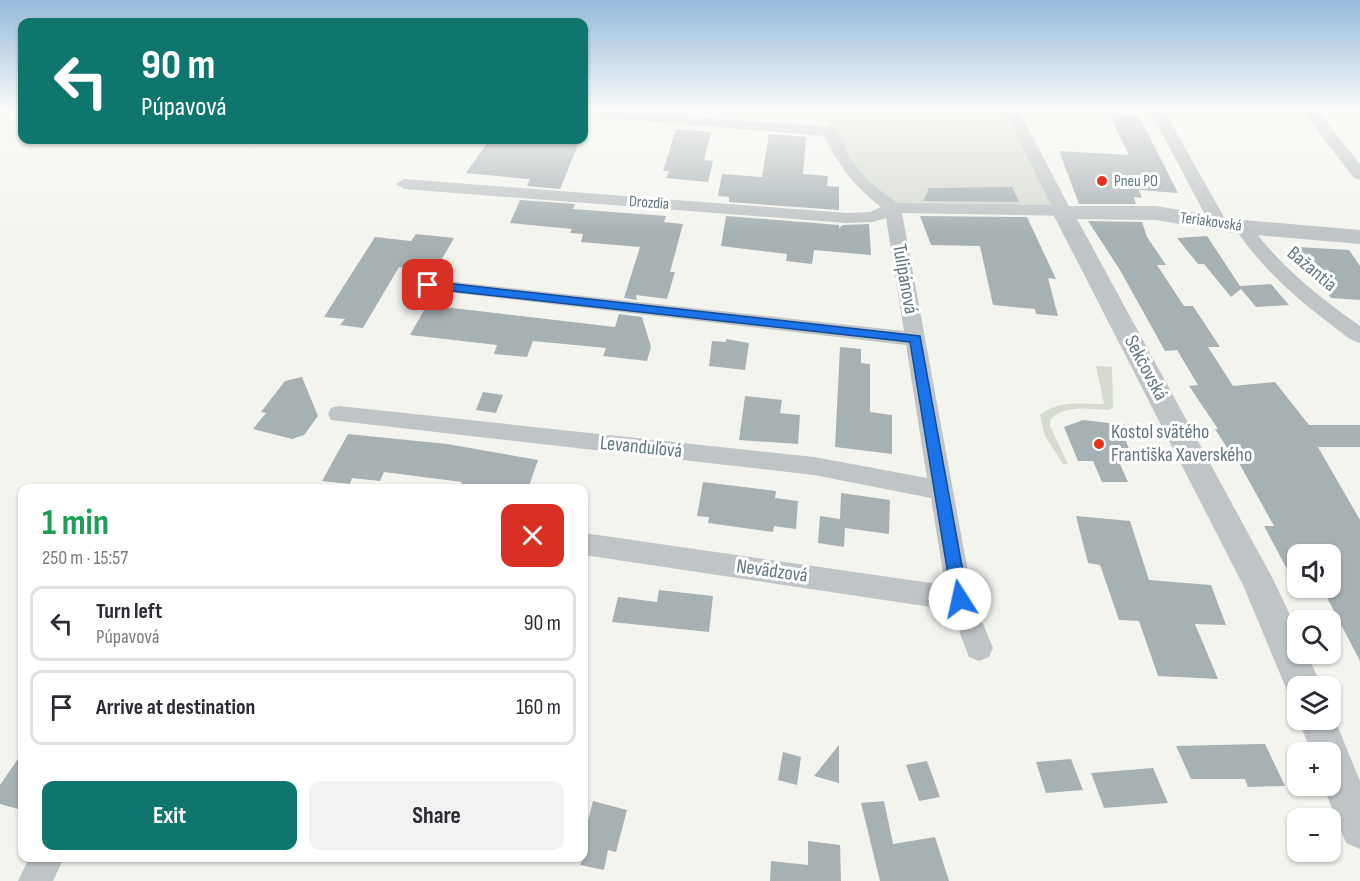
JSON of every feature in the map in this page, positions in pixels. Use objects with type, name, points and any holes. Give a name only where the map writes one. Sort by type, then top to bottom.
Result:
[{"type":"street","points":[[839,150],[862,184],[893,208],[1040,210],[1063,213]]},
{"type":"street","name":"Sekčovská","points":[[1032,150],[1252,569],[1299,676]]},
{"type":"street","points":[[1179,150],[1219,224]]},
{"type":"street","points":[[1340,150],[1360,175]]},
{"type":"street","name":"Drozdia","points":[[404,184],[447,194],[847,219],[873,217],[893,208]]},
{"type":"street","name":"Tulipánová","points":[[893,208],[960,599],[979,648]]},
{"type":"street","name":"Teriakovská","points":[[1063,213],[1156,213],[1243,227],[1360,237]]},
{"type":"street","name":"Bažantia","points":[[1243,227],[1257,249],[1284,277],[1360,336]]},
{"type":"street","points":[[428,285],[916,339]]},
{"type":"street","name":"Levanduľová","points":[[339,414],[814,466],[942,490]]},
{"type":"street","name":"Nevädzová","points":[[588,545],[960,599]]},
{"type":"street","points":[[1341,782],[1360,829]]},
{"type":"street","points":[[34,881],[46,862]]},
{"type":"shaded area","points":[[841,150],[1032,150],[1063,212],[893,208],[862,184]]},
{"type":"shaded area","points":[[1096,366],[1112,367],[1113,407],[1109,410],[1071,409],[1051,419],[1050,426],[1068,464],[1063,464],[1045,436],[1040,415],[1062,405],[1104,404]]},
{"type":"building","points":[[482,150],[576,150],[560,189],[527,186],[530,179],[466,173]]},
{"type":"building","points":[[669,150],[706,150],[704,160],[713,161],[708,182],[666,178],[669,171],[663,171]]},
{"type":"building","points":[[766,150],[805,150],[803,174],[828,176],[827,186],[839,187],[839,210],[729,202],[729,197],[718,196],[722,174],[762,177]]},
{"type":"building","points":[[1127,150],[1156,150],[1178,193],[1139,190],[1142,198],[1134,197],[1136,204],[1079,204],[1059,151],[1129,155]]},
{"type":"building","points":[[1012,187],[1019,202],[923,201],[929,188]]},
{"type":"building","points":[[520,200],[575,204],[573,209],[666,216],[664,222],[683,224],[670,272],[675,272],[667,299],[636,295],[637,300],[624,298],[640,247],[581,242],[583,234],[570,233],[572,229],[510,223]]},
{"type":"building","points":[[726,216],[839,225],[839,228],[843,225],[869,224],[871,255],[814,250],[812,264],[786,261],[787,254],[721,246]]},
{"type":"building","points":[[920,216],[1027,217],[1056,279],[1048,278],[1058,316],[1036,314],[1035,309],[993,305],[980,246],[931,245]]},
{"type":"building","points":[[1088,221],[1142,222],[1147,237],[1166,265],[1157,265],[1184,306],[1193,306],[1220,347],[1208,347],[1233,386],[1275,382],[1309,425],[1360,425],[1360,447],[1318,447],[1360,520],[1360,661],[1341,624],[1341,610],[1333,610],[1327,598],[1341,598],[1341,544],[1287,544],[1287,569],[1264,526],[1274,526],[1234,454],[1231,454],[1215,429],[1218,429],[1189,386],[1198,385],[1177,350],[1165,351],[1120,270]]},
{"type":"building","points":[[416,234],[454,238],[435,271],[399,267],[363,328],[340,325],[345,319],[324,317],[375,237],[411,241]]},
{"type":"building","points":[[1207,236],[1240,286],[1271,284],[1289,305],[1256,307],[1241,289],[1231,297],[1204,264],[1198,264],[1177,238]]},
{"type":"building","points":[[1297,247],[1349,250],[1360,266],[1360,300],[1331,298]]},
{"type":"building","points":[[427,305],[615,327],[619,314],[642,317],[651,347],[647,361],[603,356],[606,348],[533,341],[527,357],[494,354],[497,345],[410,335]]},
{"type":"building","points":[[726,339],[749,343],[745,370],[709,366],[712,341],[726,342]]},
{"type":"building","points":[[840,347],[861,349],[861,363],[870,364],[870,412],[892,415],[892,454],[835,447]]},
{"type":"building","points":[[302,377],[318,416],[304,435],[292,439],[253,429],[266,413],[261,412],[285,381]]},
{"type":"building","points":[[483,392],[503,395],[496,413],[476,410]]},
{"type":"building","points":[[745,396],[782,400],[780,413],[800,415],[798,444],[739,440]]},
{"type":"building","name":"Kostol svätého Františka Xaverského","points":[[1083,420],[1109,423],[1120,428],[1135,462],[1119,462],[1128,482],[1102,482],[1093,461],[1078,461],[1064,427]]},
{"type":"building","points":[[348,434],[447,444],[538,460],[530,484],[461,484],[462,482],[384,472],[380,481],[352,478],[350,484],[322,481]]},
{"type":"building","points":[[703,482],[776,491],[775,498],[798,501],[796,529],[774,526],[773,532],[708,523],[709,517],[697,516]]},
{"type":"building","points":[[841,493],[890,500],[889,534],[845,528],[844,547],[818,543],[820,516],[840,519]]},
{"type":"building","points":[[1076,516],[1130,521],[1149,580],[1211,585],[1226,625],[1195,624],[1218,679],[1158,676],[1139,621],[1119,620],[1100,565],[1088,563]]},
{"type":"building","points":[[659,590],[713,596],[709,632],[612,622],[618,597],[657,602]]},
{"type":"building","points":[[1265,744],[1285,786],[1248,787],[1245,779],[1191,779],[1176,746]]},
{"type":"building","points":[[839,745],[839,783],[814,776]]},
{"type":"building","points":[[783,752],[801,757],[797,785],[778,780]]},
{"type":"building","points":[[18,759],[18,809],[0,804],[0,785]]},
{"type":"building","points":[[1071,759],[1083,790],[1046,793],[1036,762]]},
{"type":"building","points":[[927,761],[940,797],[919,801],[906,765]]},
{"type":"building","points":[[1153,768],[1168,803],[1104,808],[1091,773]]},
{"type":"building","points":[[593,801],[627,810],[616,852],[608,850],[604,870],[580,865],[582,862],[588,862],[588,820]]},
{"type":"building","points":[[884,801],[893,844],[935,837],[949,881],[880,881],[861,803]]},
{"type":"building","points":[[808,841],[840,845],[841,881],[770,881],[771,861],[808,865]]},
{"type":"place","name":"Pneu PO","points":[[1102,181]]},
{"type":"place","name":"Kostol svätého Františka Xaverského","points":[[1099,444]]},
{"type":"route","points":[[428,285],[916,339],[960,599]]}]
